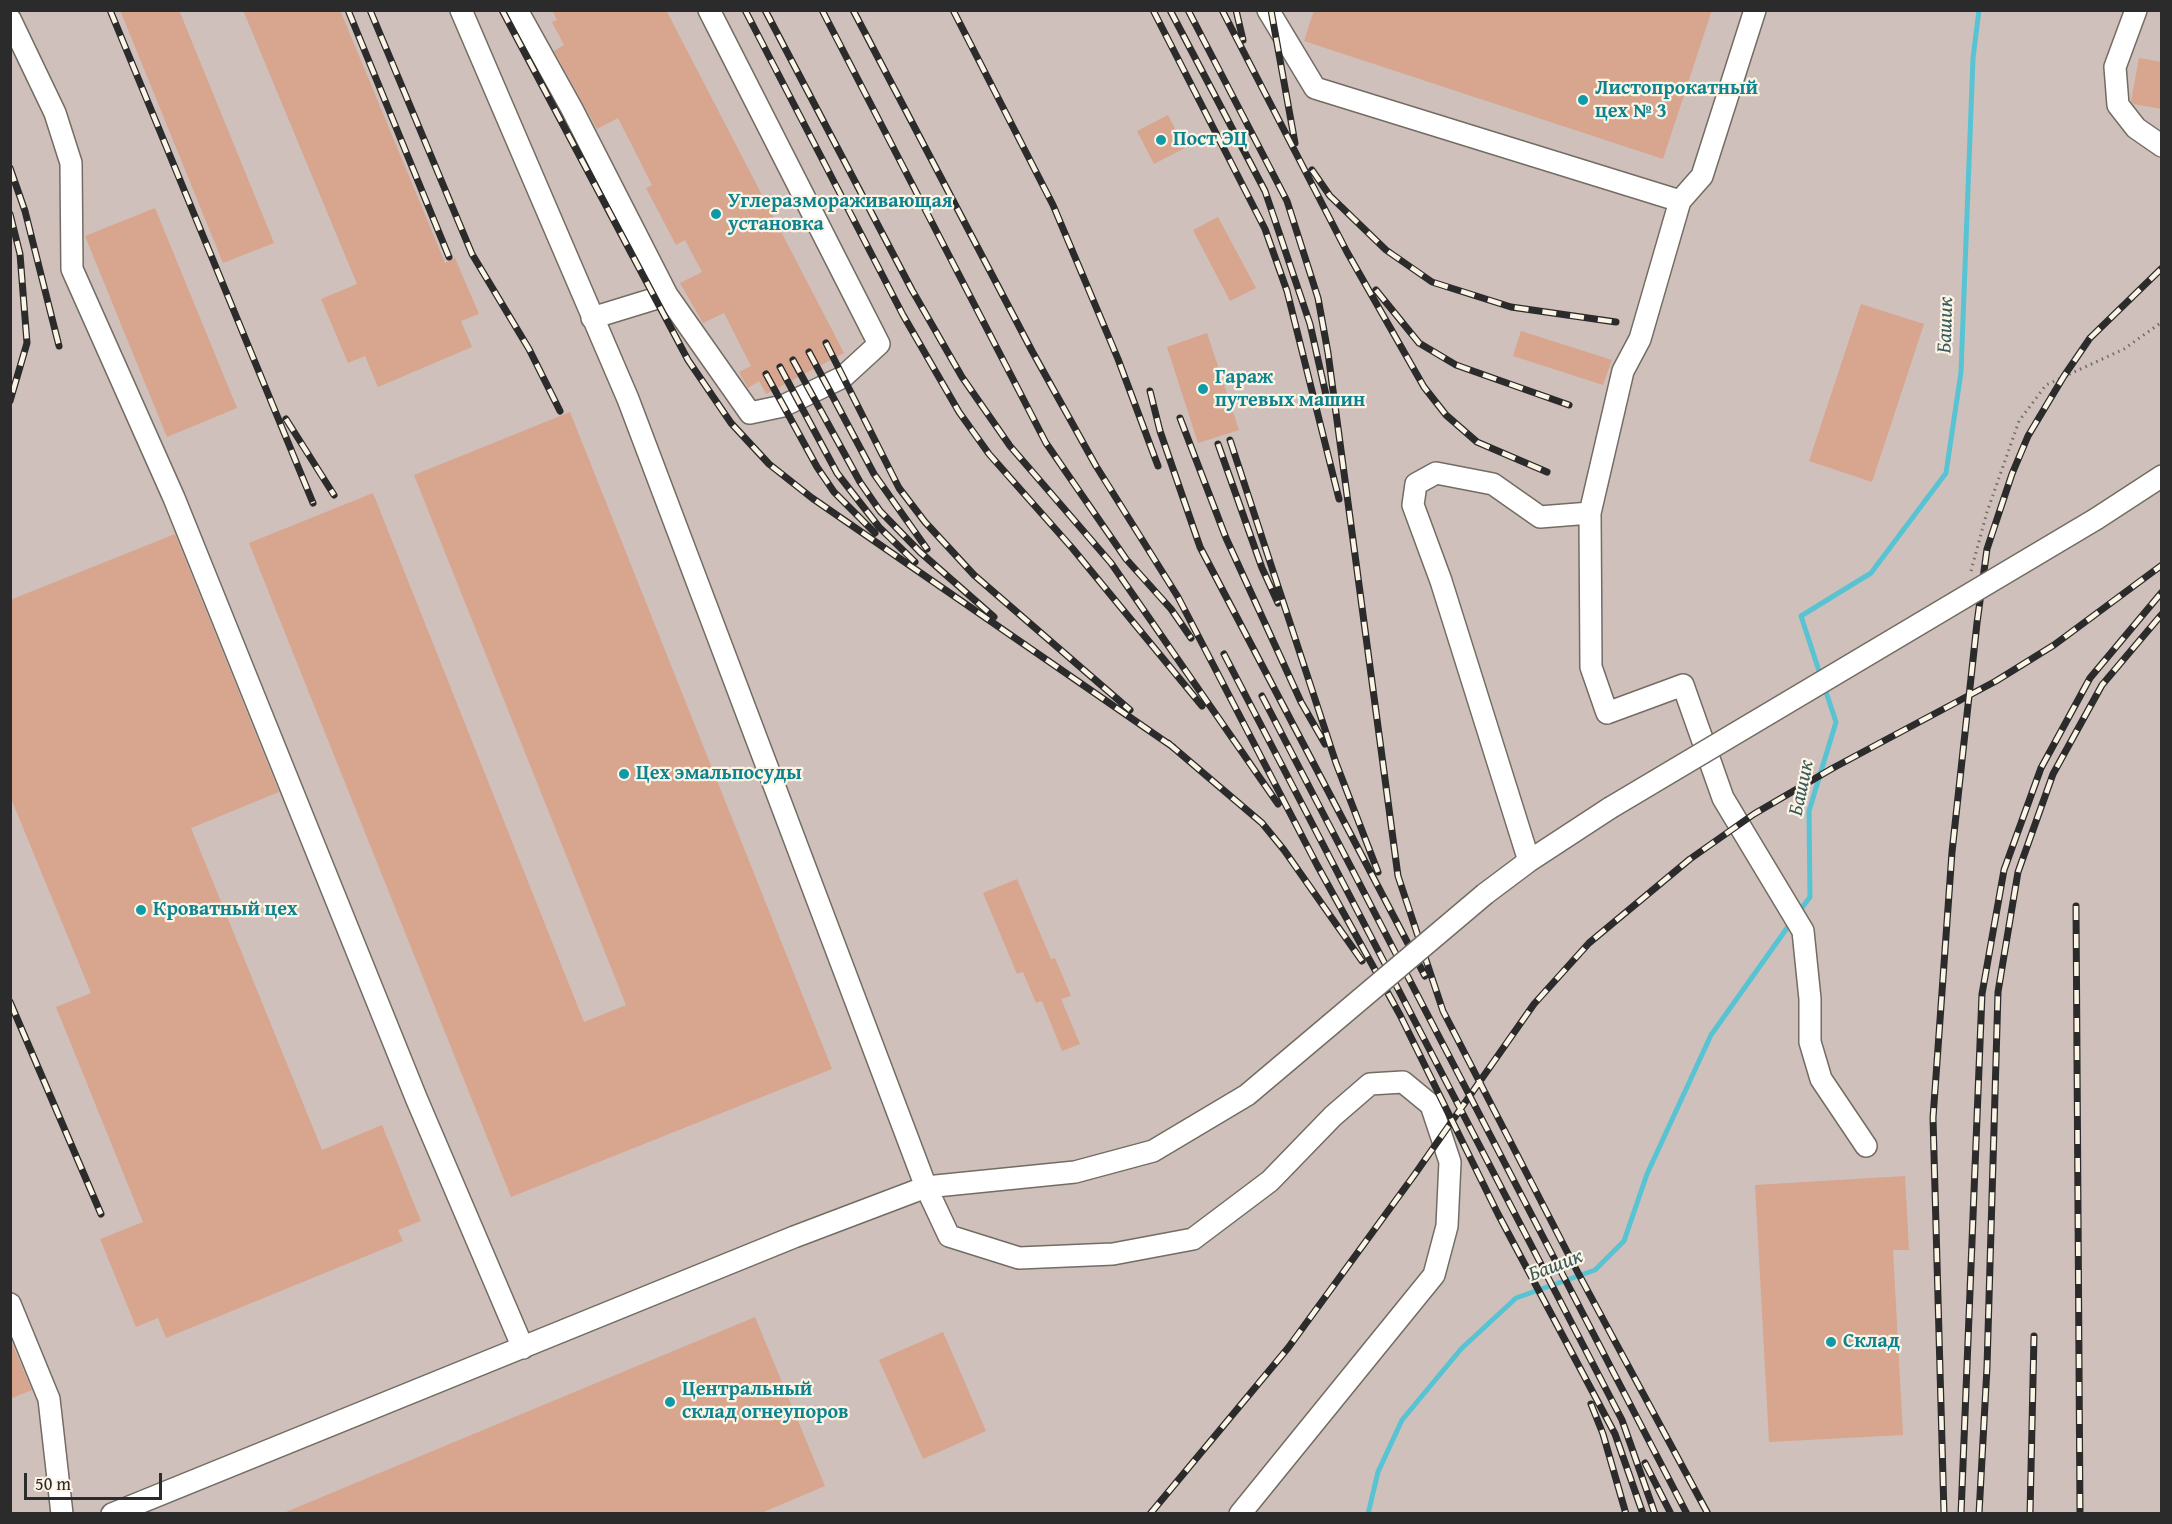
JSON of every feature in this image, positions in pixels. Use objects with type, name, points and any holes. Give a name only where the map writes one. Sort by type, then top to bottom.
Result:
[{"type":"lane","points":[[461,10],[628,399],[676,521],[700,597],[926,1188],[949,1236],[1019,1258],[1113,1254],[1193,1239],[1270,1181],[1333,1116],[1370,1084],[1403,1082],[1431,1105],[1450,1162],[1447,1226],[1434,1275],[1240,1514]]},
{"type":"lane","points":[[517,10],[572,109],[667,295],[750,413],[783,406],[843,377],[879,344],[709,10]]},
{"type":"lane","points":[[1268,10],[1315,88],[1680,201]]},
{"type":"lane","points":[[1755,10],[1702,176],[1680,201],[1640,339],[1623,370],[1590,513],[1591,667],[1607,712],[1683,686],[1723,798],[1803,931],[1810,999],[1810,1042],[1821,1078],[1866,1146]]},
{"type":"lane","points":[[2136,10],[2115,67],[2118,105],[2136,128],[2162,146]]},
{"type":"lane","points":[[10,19],[55,113],[71,163],[72,269],[174,498],[412,1089],[523,1348]]},
{"type":"lane","points":[[592,318],[667,295]]},
{"type":"lane","points":[[1529,861],[1441,581],[1413,505],[1416,484],[1436,472],[1493,484],[1540,518],[1590,513]]},
{"type":"lane","points":[[112,1514],[794,1237],[926,1188],[1075,1172],[1153,1151],[1247,1095],[1485,894],[1529,861],[1610,808],[2096,519],[2162,476]]},
{"type":"lane","points":[[10,1304],[49,1399],[62,1514]]},
{"type":"path","points":[[1971,572],[1988,512],[2019,421],[2046,385],[2124,349],[2162,322]]},
{"type":"shaded area","points":[[10,11],[2161,11],[2161,1513],[11,1513]]},
{"type":"building","points":[[120,10],[179,10],[274,243],[223,263]]},
{"type":"building","points":[[243,10],[340,10],[445,263],[455,258],[479,314],[461,321],[472,347],[378,387],[365,356],[348,363],[321,299],[357,284]]},
{"type":"building","name":"Углеразмораживающая установка","points":[[552,10],[666,10],[844,353],[766,394],[759,381],[748,388],[739,372],[751,366],[724,313],[703,323],[680,283],[702,272],[685,240],[676,245],[646,188],[652,185],[618,118],[597,129],[554,51],[564,45],[552,22],[557,20]]},
{"type":"building","name":"Листопрокатный цех № 3","points":[[1314,10],[1712,10],[1663,159],[1304,41]]},
{"type":"building","points":[[2139,58],[2162,62],[2162,109],[2133,104],[2131,101]]},
{"type":"building","name":"Поcт ЭЦ","points":[[1168,115],[1185,148],[1154,164],[1137,131]]},
{"type":"building","points":[[155,208],[237,408],[167,437],[85,236]]},
{"type":"building","points":[[1218,217],[1256,288],[1230,301],[1193,230]]},
{"type":"building","points":[[1861,304],[1924,324],[1872,482],[1809,461]]},
{"type":"building","points":[[1521,331],[1612,360],[1603,385],[1513,356]]},
{"type":"building","name":"Гараж путевых машин","points":[[1207,333],[1239,430],[1198,443],[1167,347]]},
{"type":"building","name":"Цех эмальпосуды","points":[[570,412],[832,1069],[511,1197],[249,543],[373,493],[584,1022],[626,1005],[414,475]]},
{"type":"building","name":"Кроватный цех","points":[[175,534],[279,792],[191,828],[322,1150],[382,1125],[421,1221],[398,1230],[403,1241],[166,1338],[158,1318],[136,1327],[100,1239],[143,1222],[56,1007],[91,993],[10,796],[10,600]]},
{"type":"building","points":[[1017,879],[1051,959],[1055,958],[1071,996],[1061,999],[1080,1044],[1062,1051],[1042,1001],[1036,1003],[1023,972],[1017,974],[983,893]]},
{"type":"building","name":"Склад","points":[[1905,1176],[1909,1250],[1893,1250],[1903,1435],[1769,1442],[1755,1185]]},
{"type":"building","name":"Центральный склад огнеупоров","points":[[755,1317],[825,1486],[759,1514],[281,1514]]},
{"type":"building","points":[[943,1332],[986,1431],[923,1459],[879,1360]]},
{"type":"building","points":[[10,1339],[32,1390],[10,1399]]},
{"type":"waterway","name":"Башик","points":[[1821,677],[1801,616],[1871,573],[1946,473],[1961,372],[1973,58],[1979,10]]},
{"type":"waterway","name":"Башик","points":[[1798,913],[1810,897],[1809,811],[1836,722],[1824,686]]},
{"type":"waterway","name":"Башик","points":[[1368,1514],[1378,1472],[1402,1420],[1461,1349],[1516,1298],[1595,1270],[1624,1241],[1647,1174],[1711,1035],[1792,921]]},
{"type":"railway","points":[[110,10],[313,503]]},
{"type":"railway","points":[[348,10],[449,257]]},
{"type":"railway","points":[[370,10],[472,254],[529,349],[560,411]]},
{"type":"railway","points":[[502,10],[688,360],[731,423],[769,464],[812,498],[1173,747]]},
{"type":"railway","points":[[745,10],[903,315],[959,412],[989,454],[1073,549],[1202,706]]},
{"type":"railway","points":[[765,10],[912,290],[962,377],[1010,446],[1111,563],[1278,804]]},
{"type":"railway","points":[[822,10],[1046,443],[1126,559],[1171,609],[1191,638]]},
{"type":"railway","points":[[853,10],[1032,351],[1096,466],[1178,597],[1317,865],[1400,1015],[1498,1214],[1615,1434],[1643,1514]]},
{"type":"railway","points":[[953,10],[1053,205],[1118,359],[1158,466]]},
{"type":"railway","points":[[1153,10],[1265,229],[1287,291],[1339,499]]},
{"type":"railway","points":[[1170,10],[1265,191],[1310,324],[1326,395]]},
{"type":"railway","points":[[1188,10],[1287,201],[1318,298],[1328,353],[1398,876],[1443,1011],[1577,1271],[1708,1514]]},
{"type":"railway","points":[[1222,10],[1347,252],[1424,387],[1446,415],[1477,442],[1547,472]]},
{"type":"railway","points":[[1236,10],[1243,40]]},
{"type":"railway","points":[[1271,10],[1295,143]]},
{"type":"railway","points":[[10,168],[25,211],[59,346]]},
{"type":"railway","points":[[1312,170],[1330,196],[1386,250],[1432,282],[1511,307],[1616,322]]},
{"type":"railway","points":[[10,214],[20,254],[27,343],[10,401]]},
{"type":"railway","points":[[1944,1514],[1933,1118],[1952,852],[1987,549],[2012,474],[2028,436],[2064,376],[2090,338],[2162,268]]},
{"type":"railway","points":[[1376,290],[1419,343],[1456,365],[1569,405]]},
{"type":"railway","points":[[826,343],[899,488],[925,522],[974,575],[1130,710]]},
{"type":"railway","points":[[809,352],[874,474],[927,549]]},
{"type":"railway","points":[[793,360],[860,482],[880,511],[920,552],[994,617]]},
{"type":"railway","points":[[780,367],[837,473],[879,527],[915,562]]},
{"type":"railway","points":[[766,374],[817,467],[834,492],[875,533]]},
{"type":"railway","points":[[1150,391],[1160,431],[1200,547],[1425,976]]},
{"type":"railway","points":[[1180,418],[1226,538],[1301,702],[1325,744]]},
{"type":"railway","points":[[286,419],[334,495]]},
{"type":"railway","points":[[1230,440],[1336,763],[1378,872]]},
{"type":"railway","points":[[1218,444],[1262,568],[1278,603]]},
{"type":"railway","points":[[1150,1514],[1288,1348],[1415,1174],[1534,1004],[1589,943],[1690,859],[1754,814],[1833,768],[1996,681],[2054,645],[2162,565]]},
{"type":"railway","points":[[1961,1514],[1982,994],[2004,870],[2041,768],[2090,678],[2162,592]]},
{"type":"railway","points":[[1979,1514],[1987,1367],[1998,992],[2018,872],[2053,774],[2102,685],[2162,614]]},
{"type":"railway","points":[[1224,654],[1622,1420],[1655,1514]]},
{"type":"railway","points":[[1262,696],[1687,1514]]},
{"type":"railway","points":[[1168,743],[1262,823],[1284,850],[1362,961]]},
{"type":"railway","points":[[2076,906],[2080,1514]]},
{"type":"railway","points":[[10,1002],[101,1214]]},
{"type":"railway","points":[[2030,1514],[2034,1336]]},
{"type":"railway","points":[[1591,1404],[1603,1434],[1626,1514]]},
{"type":"railway","points":[[1645,1463],[1671,1514]]},
{"type":"place","name":"Листопрокатный цех № 3","points":[[1583,100]]},
{"type":"place","name":"Поcт ЭЦ","points":[[1161,140]]},
{"type":"place","name":"Углеразмораживающая установка","points":[[716,214]]},
{"type":"place","name":"Гараж путевых машин","points":[[1203,389]]},
{"type":"place","name":"Цех эмальпосуды","points":[[624,774]]},
{"type":"place","name":"Кроватный цех","points":[[141,910]]},
{"type":"place","name":"Склад","points":[[1831,1342]]},
{"type":"place","name":"Центральный склад огнеупоров","points":[[670,1402]]}]
